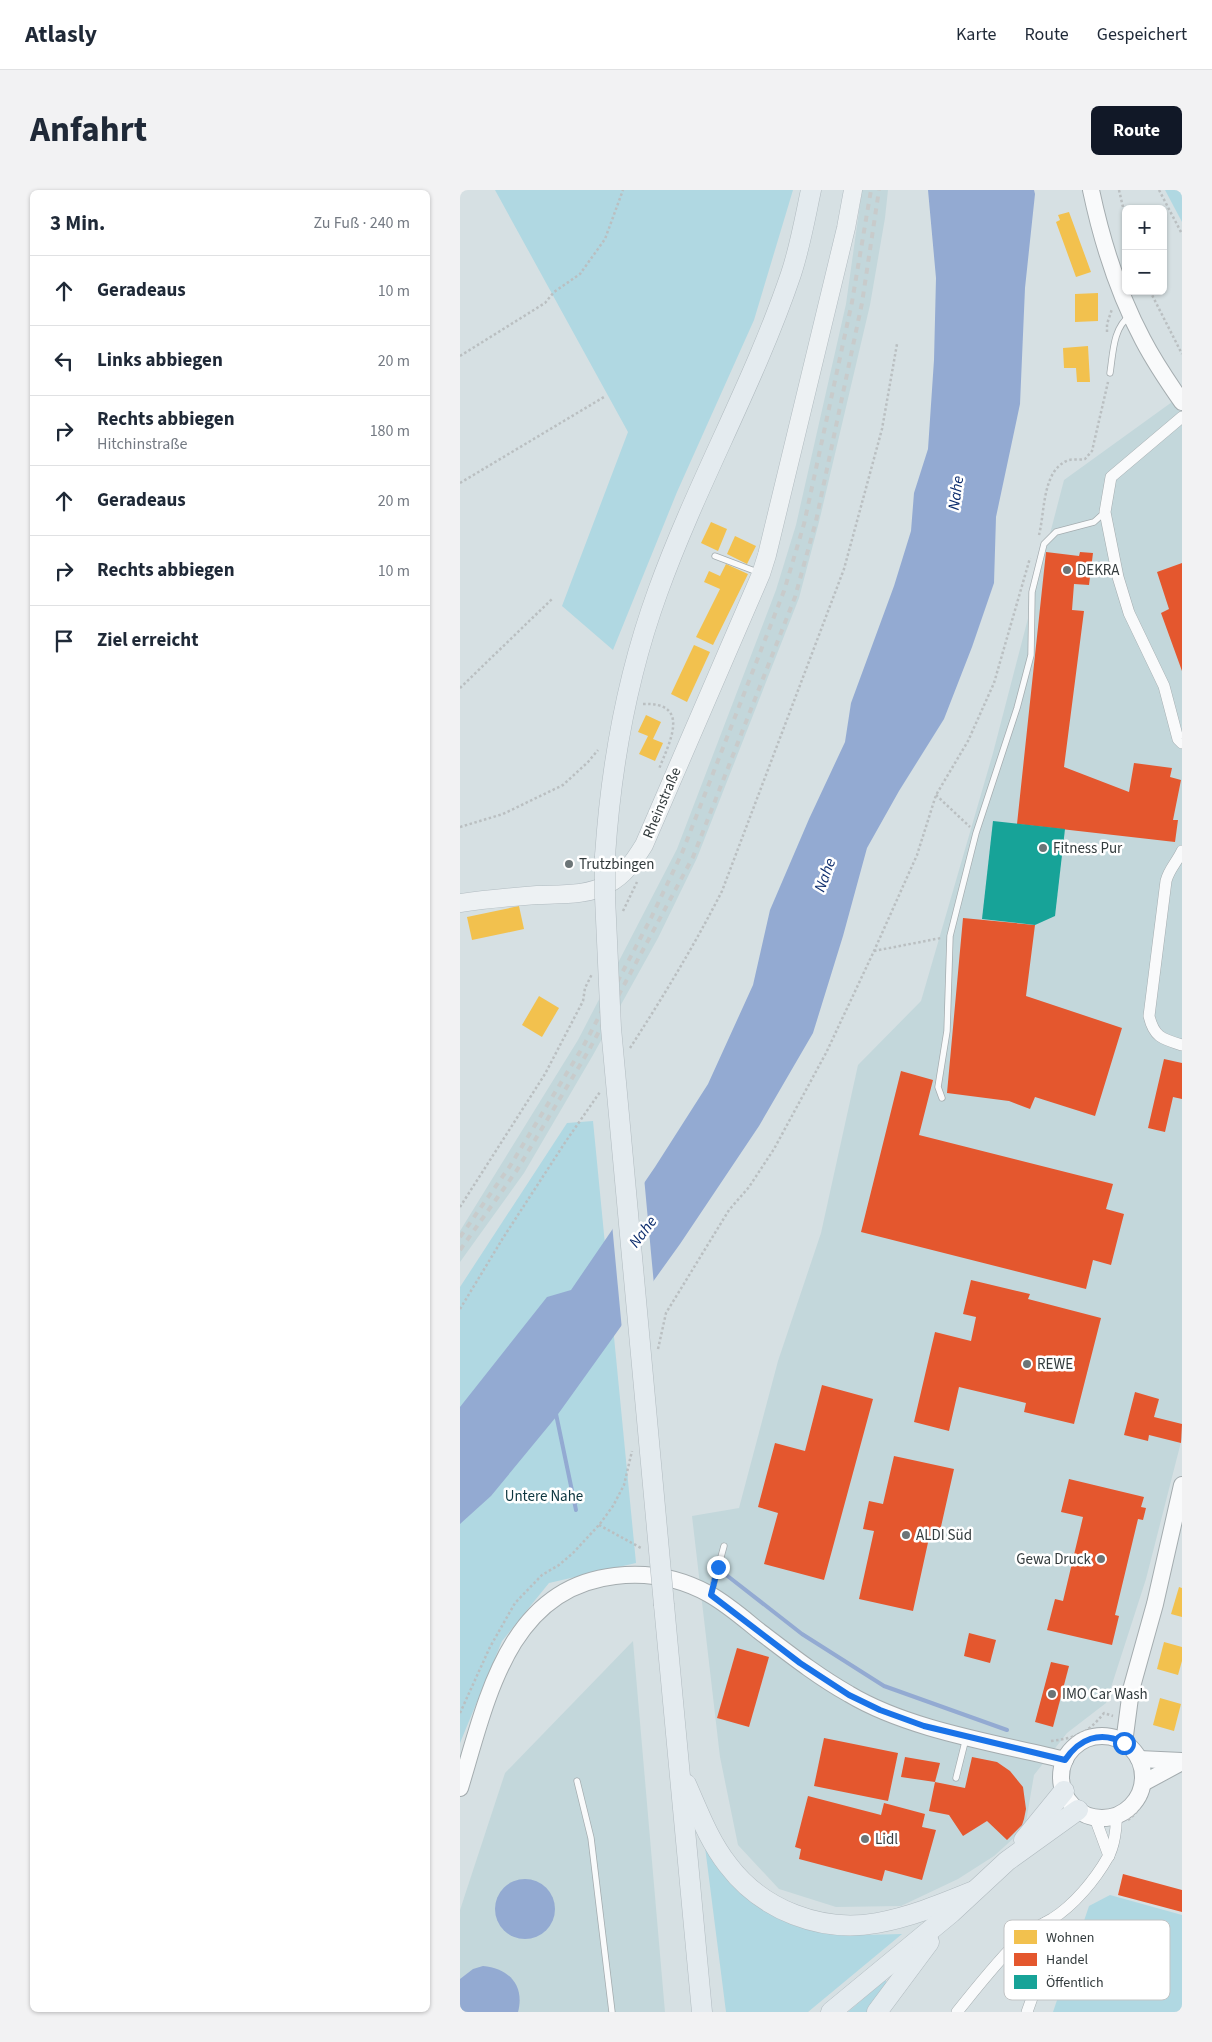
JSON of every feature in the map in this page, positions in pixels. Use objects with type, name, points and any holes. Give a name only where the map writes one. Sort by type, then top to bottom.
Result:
[{"type":"highway","points":[[702,2012],[611,1028],[604,897],[605,856],[611,788],[619,735],[644,632],[674,548],[748,383],[772,324],[791,273],[811,190]]},
{"type":"highway","points":[[680,1772],[710,1836],[728,1865],[751,1890],[780,1909],[826,1924],[842,1926],[875,1924],[918,1913],[974,1891]]},
{"type":"highway","points":[[831,2012],[951,1913],[1007,1861],[1064,1791]]},
{"type":"highway","points":[[1007,1861],[1086,1814]]},
{"type":"highway","points":[[877,2012],[951,1913]]},
{"type":"main road","name":"Rheinstraße","points":[[460,903],[490,898],[584,892],[607,885],[623,874],[644,845],[761,574],[846,228],[853,190]]},
{"type":"main road","points":[[1092,190],[1100,233],[1131,315],[1143,340],[1182,402]]},
{"type":"main road","points":[[1124,1743],[1132,1690],[1155,1604],[1182,1485]]},
{"type":"main road","points":[[460,1788],[488,1694],[502,1663],[522,1628],[551,1601],[565,1592],[594,1580],[625,1574],[649,1575],[671,1579],[711,1595],[800,1663],[849,1695],[880,1710],[924,1726],[1065,1760]]},
{"type":"main road","points":[[1108,1737],[1132,1690]]},
{"type":"main road","points":[[1147,1786],[1139,1759],[1133,1750],[1124,1743],[1108,1737],[1095,1737],[1083,1741],[1072,1749],[1065,1760],[1061,1781],[1069,1802],[1086,1814],[1120,1820],[1147,1786],[1182,1762]]},
{"type":"main road","points":[[1139,1759],[1182,1762]]},
{"type":"street","points":[[1182,416],[1111,477],[1105,512],[1118,577],[1129,613],[1164,686],[1178,739],[1182,743]]},
{"type":"street","points":[[1182,851],[1177,862],[1169,871],[1166,881],[1149,1016],[1152,1028],[1160,1037],[1182,1045]]},
{"type":"street","points":[[1086,1814],[1109,1856]]},
{"type":"street","points":[[1049,1920],[1065,1909],[1077,1897],[1109,1856],[1116,1823],[1120,1820]]},
{"type":"street","points":[[957,2012],[1004,1956]]},
{"type":"street","points":[[1027,2012],[1031,2000]]},
{"type":"lane","points":[[1110,373],[1120,324],[1131,315]]},
{"type":"lane","points":[[942,1098],[938,1087],[946,1031],[950,936],[976,833],[1017,708],[1031,655],[1032,592],[1044,544],[1056,532],[1094,522],[1105,512]]},
{"type":"lane","points":[[715,556],[761,574]]},
{"type":"lane","points":[[711,1595],[724,1546]]},
{"type":"lane","points":[[956,1778],[967,1736]]},
{"type":"lane","points":[[577,1781],[591,1838],[612,2012]]},
{"type":"path","points":[[460,356],[545,303],[554,292],[580,274],[606,239],[624,190]]},
{"type":"path","points":[[1119,190],[1122,205]]},
{"type":"path","points":[[1159,190],[1182,234]]},
{"type":"path","points":[[1152,295],[1182,354]]},
{"type":"path","points":[[626,1054],[667,991],[698,938],[722,891],[844,569],[882,429],[897,344]]},
{"type":"path","points":[[1036,542],[1040,534],[1048,480],[1068,460],[1085,459],[1092,451],[1110,373]]},
{"type":"path","points":[[460,483],[604,397]]},
{"type":"path","points":[[657,1351],[666,1313],[729,1210],[749,1187],[774,1149],[826,1053],[874,951],[918,855],[936,795],[968,741],[994,683],[1032,552]]},
{"type":"path","points":[[460,688],[552,598]]},
{"type":"path","points":[[640,704],[656,704],[670,713],[674,722],[674,732],[656,774]]},
{"type":"path","points":[[460,827],[502,814],[563,785],[598,750]]},
{"type":"path","points":[[936,795],[976,833]]},
{"type":"path","points":[[622,913],[639,879]]},
{"type":"path","points":[[874,951],[950,936]]},
{"type":"path","points":[[460,1207],[545,1074],[583,1001],[585,988],[593,972]]},
{"type":"path","points":[[460,1310],[503,1238],[604,1086]]},
{"type":"path","points":[[460,1714],[490,1646],[515,1603],[542,1574],[559,1565],[574,1553],[613,1506],[624,1485],[634,1445]]},
{"type":"path","points":[[1043,1740],[1051,1741],[1073,1738],[1093,1727],[1104,1713],[1118,1717]]},
{"type":"path","points":[[1120,1820],[1135,1814],[1147,1786]]},
{"type":"shaded area","points":[[862,190],[888,190],[885,218],[870,305],[819,522],[799,598],[697,858],[658,938],[524,1173],[460,1262],[460,1231],[578,1040],[677,849],[776,590],[796,525],[846,304]]},
{"type":"shaded area","points":[[1172,402],[1182,414],[1182,1438],[1146,1579],[1106,1703],[1067,1733],[1034,1775],[1025,1828],[994,1856],[958,1879],[901,1906],[836,1907],[779,1889],[738,1845],[720,1757],[692,1516],[739,1508],[778,1361],[821,1233],[858,1065],[921,1001],[993,753],[1064,480]]},
{"type":"shaded area","points":[[633,1641],[665,2012],[460,2012],[460,1910],[505,1773]]},
{"type":"green space","points":[[495,190],[793,190],[754,320],[677,492],[613,650],[562,606],[628,432]]},
{"type":"green space","points":[[1165,190],[1182,190],[1182,222]]},
{"type":"green space","name":"Untere Nahe","points":[[593,1121],[636,1563],[549,1583],[502,1641],[460,1743],[460,1287],[567,1123]]},
{"type":"green space","points":[[705,1847],[739,1889],[757,1905],[776,1917],[814,1931],[835,1934],[902,1934],[808,2012],[726,2012]]},
{"type":"green space","points":[[1110,1895],[1182,1915],[1182,2012],[1053,2012],[1057,2000],[1170,2000],[1170,1920],[1084,1920],[1089,1906]]},
{"type":"green space","points":[[885,1980],[888,1984],[867,2012],[848,2012]]},
{"type":"water","name":"Nahe","points":[[928,190],[1034,190],[1035,194],[1025,288],[1020,404],[996,517],[994,583],[972,647],[944,719],[899,791],[867,848],[843,936],[813,1033],[759,1126],[680,1244],[556,1417],[491,1496],[460,1524],[460,1407],[547,1297],[571,1290],[655,1167],[708,1084],[753,985],[770,910],[845,742],[851,703],[894,586],[911,531],[914,493],[928,449],[934,360],[936,278]]},
{"type":"water","points":[[519,1879],[531,1879],[542,1884],[550,1892],[555,1903],[553,1921],[542,1934],[531,1939],[519,1939],[508,1934],[500,1926],[495,1915],[495,1903],[500,1892],[508,1884]]},
{"type":"water","points":[[483,1966],[500,1970],[513,1980],[519,1994],[518,2012],[460,2012],[460,1979],[473,1969]]},
{"type":"pier","points":[[644,1177],[654,1285],[622,1330],[612,1224]]},
{"type":"building: Wohnen","points":[[1069,212],[1091,272],[1076,277],[1056,222],[1060,220],[1058,215]]},
{"type":"building: Wohnen","points":[[1098,293],[1098,321],[1075,322],[1075,294]]},
{"type":"building: Wohnen","points":[[1088,346],[1090,382],[1077,382],[1076,368],[1064,368],[1063,348]]},
{"type":"building: Wohnen","points":[[711,522],[727,529],[718,551],[701,543]]},
{"type":"building: Wohnen","points":[[735,536],[756,546],[747,564],[727,554]]},
{"type":"building: Wohnen","points":[[726,564],[748,574],[713,645],[696,637],[720,589],[704,582],[709,571],[720,576]]},
{"type":"building: Wohnen","points":[[694,645],[710,652],[687,702],[671,694]]},
{"type":"building: Wohnen","points":[[646,715],[661,722],[653,739],[663,743],[655,761],[639,754],[648,736],[638,732]]},
{"type":"building: Wohnen","points":[[519,906],[524,929],[472,940],[467,917]]},
{"type":"building: Wohnen","points":[[539,996],[559,1008],[542,1037],[522,1025]]},
{"type":"building: Wohnen","points":[[1179,1587],[1182,1588],[1182,1617],[1171,1614]]},
{"type":"building: Wohnen","points":[[1164,1642],[1182,1647],[1182,1661],[1178,1675],[1157,1669]]},
{"type":"building: Wohnen","points":[[1160,1698],[1181,1704],[1174,1731],[1153,1725]]},
{"type":"building: Handel","points":[[1046,552],[1079,556],[1080,552],[1093,553],[1089,585],[1074,584],[1072,610],[1084,611],[1064,767],[1129,792],[1134,763],[1172,768],[1170,777],[1181,780],[1173,820],[1178,820],[1175,842],[1017,824]]},
{"type":"building: Handel","points":[[1182,563],[1182,671],[1161,613],[1169,609],[1157,572]]},
{"type":"building: Handel","points":[[963,918],[1035,925],[1026,996],[1122,1028],[1095,1116],[1035,1097],[1030,1109],[1009,1101],[947,1093]]},
{"type":"building: Handel","points":[[1164,1059],[1182,1063],[1182,1099],[1173,1097],[1165,1132],[1148,1128]]},
{"type":"building: Handel","points":[[901,1071],[933,1080],[919,1135],[1113,1184],[1106,1209],[1124,1214],[1111,1265],[1093,1260],[1086,1289],[861,1232]]},
{"type":"building: Handel","name":"REWE","points":[[971,1280],[1030,1294],[1028,1299],[1101,1318],[1074,1424],[1024,1412],[1026,1403],[959,1387],[949,1431],[914,1422],[935,1332],[971,1341],[976,1317],[963,1314]]},
{"type":"building: Handel","points":[[822,1385],[873,1399],[824,1580],[764,1564],[778,1513],[758,1507],[775,1443],[805,1451]]},
{"type":"building: Handel","points":[[1135,1392],[1159,1399],[1154,1417],[1182,1424],[1181,1443],[1149,1435],[1148,1441],[1124,1435]]},
{"type":"building: Handel","name":"ALDI Süd","points":[[894,1456],[954,1469],[938,1540],[929,1538],[913,1611],[859,1599],[874,1531],[863,1529],[869,1501],[883,1504]]},
{"type":"building: Handel","name":"Gewa Druck","points":[[1069,1479],[1144,1497],[1141,1507],[1146,1508],[1143,1520],[1138,1519],[1115,1615],[1119,1616],[1112,1645],[1047,1630],[1055,1599],[1063,1601],[1083,1517],[1061,1512]]},
{"type":"building: Handel","points":[[969,1633],[996,1640],[990,1663],[964,1656]]},
{"type":"building: Handel","points":[[737,1648],[769,1657],[749,1727],[717,1718]]},
{"type":"building: Handel","name":"IMO Car Wash","points":[[1051,1662],[1069,1666],[1053,1727],[1035,1722]]},
{"type":"building: Handel","points":[[824,1738],[898,1753],[888,1801],[814,1786]]},
{"type":"building: Handel","points":[[905,1757],[940,1763],[935,1782],[901,1777]]},
{"type":"building: Handel","points":[[972,1757],[997,1762],[1010,1771],[1023,1787],[1026,1809],[1024,1819],[1022,1825],[1007,1840],[987,1821],[963,1836],[949,1815],[929,1811],[935,1782],[965,1788]]},
{"type":"building: Handel","name":"Lidl","points":[[808,1796],[881,1815],[884,1803],[925,1814],[922,1827],[936,1830],[922,1880],[885,1870],[882,1881],[799,1859],[801,1849],[795,1847]]},
{"type":"building: Handel","points":[[1123,1874],[1182,1890],[1182,1912],[1118,1895]]},
{"type":"building: Öffentlich","points":[[993,821],[1065,829],[1055,916],[1035,925],[982,919]]},
{"type":"waterway","points":[[556,1414],[576,1510]]},
{"type":"waterway","points":[[725,1574],[802,1634],[884,1686],[1007,1730]]},
{"type":"railway","points":[[460,1237],[510,1166],[584,1045],[651,918],[682,853],[784,591],[804,524],[852,302],[871,190]]},
{"type":"railway","points":[[460,1250],[517,1170],[589,1050],[693,857],[795,597],[816,521],[862,303],[879,190]]},
{"type":"place","name":"DEKRA","points":[[1067,570]]},
{"type":"place","name":"Fitness Pur","points":[[1043,848]]},
{"type":"place","name":"Trutzbingen","points":[[569,864]]},
{"type":"place","name":"REWE","points":[[1027,1364]]},
{"type":"place","name":"ALDI Süd","points":[[906,1535]]},
{"type":"place","name":"Gewa Druck","points":[[1101,1559]]},
{"type":"place","name":"IMO Car Wash","points":[[1052,1694]]},
{"type":"place","name":"Lidl","points":[[865,1839]]},
{"type":"route","points":[[718,1567],[711,1595],[800,1663],[849,1695],[880,1710],[924,1726],[1065,1760],[1072,1749],[1083,1741],[1095,1737],[1108,1737],[1124,1743]]}]
